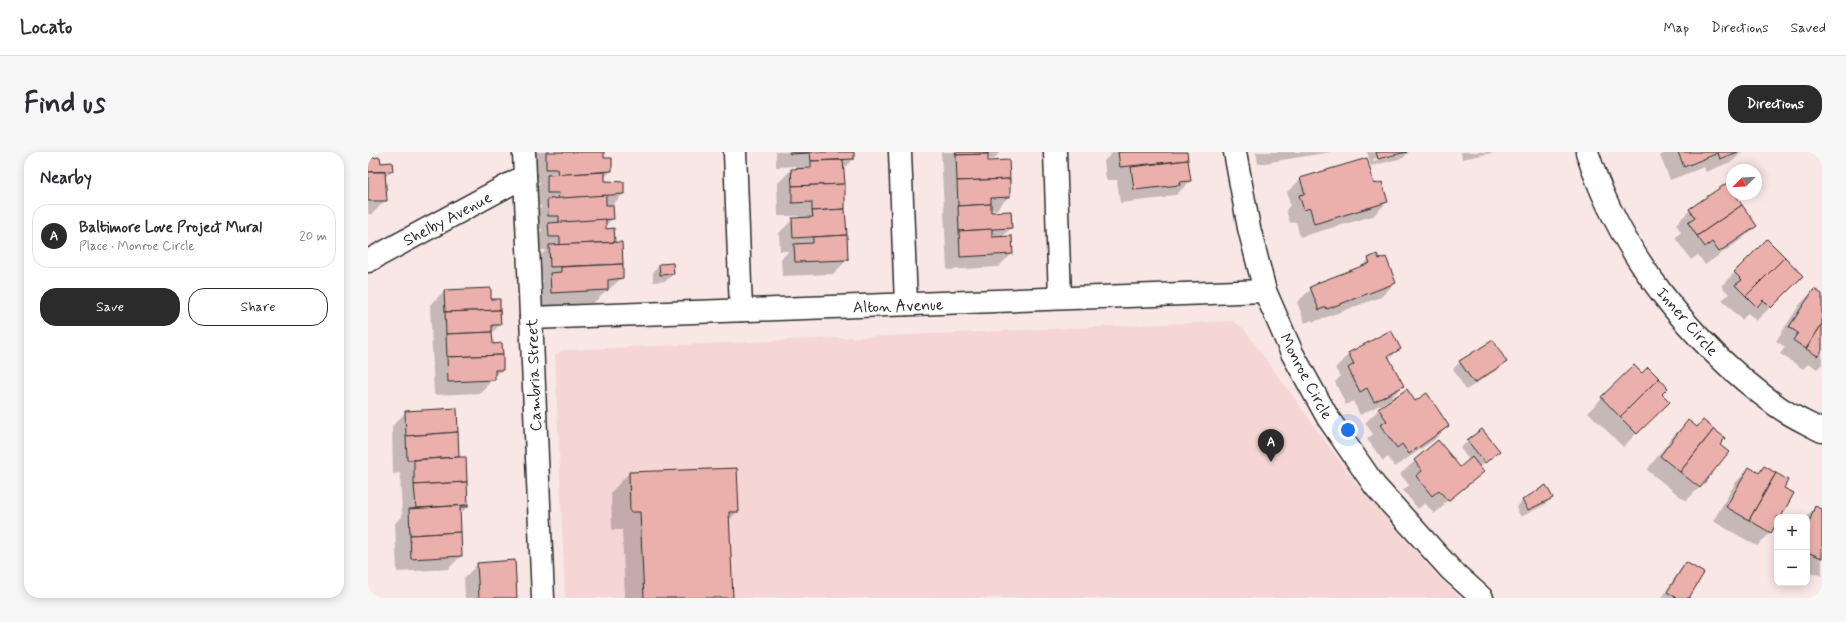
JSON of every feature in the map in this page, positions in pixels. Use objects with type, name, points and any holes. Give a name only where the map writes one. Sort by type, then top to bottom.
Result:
[{"type":"street","name":"Cambria Street","points":[[524,152],[543,598]]},
{"type":"street","points":[[735,152],[741,310]]},
{"type":"street","points":[[900,152],[906,304]]},
{"type":"street","points":[[1055,152],[1060,298]]},
{"type":"street","name":"Monroe Circle","points":[[1235,152],[1249,228],[1265,290],[1292,353],[1324,412],[1375,486],[1451,570],[1482,598]]},
{"type":"street","name":"Inner Circle","points":[[1587,152],[1596,178],[1628,243],[1675,311],[1728,367],[1778,407],[1822,431]]},
{"type":"street","name":"Shelby Avenue","points":[[368,261],[525,176]]},
{"type":"street","name":"Alton Avenue","points":[[531,318],[1265,290]]},
{"type":"shaded area","points":[[1233,321],[1244,329],[1361,490],[1440,579],[1461,598],[565,598],[555,355],[562,350]]},
{"type":"building","points":[[546,152],[604,152],[604,158],[612,158],[612,171],[558,175],[557,169],[546,169]]},
{"type":"building","points":[[789,152],[854,152],[854,159],[811,161],[810,153],[790,154]]},
{"type":"building","points":[[955,152],[988,152],[988,154],[956,155]]},
{"type":"building","points":[[1118,152],[1187,152],[1188,160],[1120,167]]},
{"type":"building","points":[[1376,152],[1407,152],[1378,159]]},
{"type":"building","points":[[1678,152],[1738,152],[1720,159],[1718,153],[1684,167]]},
{"type":"building","points":[[988,154],[988,161],[1009,160],[1010,179],[957,181],[956,155]]},
{"type":"building","points":[[380,157],[381,163],[392,162],[393,171],[368,172],[368,158]]},
{"type":"building","points":[[1367,158],[1374,184],[1382,182],[1388,202],[1314,224],[1310,208],[1304,210],[1299,195],[1305,194],[1300,178]]},
{"type":"building","points":[[843,160],[845,184],[792,186],[791,169],[811,168],[811,161]]},
{"type":"building","points":[[1188,160],[1191,181],[1179,182],[1180,185],[1134,190],[1131,167]]},
{"type":"building","points":[[368,172],[385,172],[387,201],[368,201]]},
{"type":"building","points":[[605,172],[605,181],[624,182],[624,194],[558,199],[559,193],[547,193],[547,175]]},
{"type":"building","points":[[1010,179],[1010,197],[991,198],[991,204],[958,206],[957,181]]},
{"type":"building","points":[[845,184],[845,209],[812,211],[812,202],[792,203],[792,186]]},
{"type":"building","points":[[1726,184],[1726,200],[1739,200],[1742,205],[1697,236],[1688,223],[1695,218],[1689,209]]},
{"type":"building","points":[[606,195],[606,205],[613,205],[614,219],[559,223],[559,216],[548,216],[547,199]]},
{"type":"building","points":[[991,204],[991,212],[1011,211],[1012,228],[959,231],[958,206]]},
{"type":"building","points":[[1742,205],[1757,226],[1719,252],[1712,242],[1705,247],[1697,236]]},
{"type":"building","points":[[845,209],[847,235],[793,238],[792,218],[813,217],[812,211]]},
{"type":"building","points":[[606,219],[606,229],[614,228],[615,242],[560,245],[560,237],[549,237],[548,223]]},
{"type":"building","points":[[992,229],[992,237],[1012,236],[1013,254],[960,257],[959,231]]},
{"type":"building","points":[[847,235],[848,260],[795,262],[794,244],[813,243],[813,237]]},
{"type":"building","points":[[1767,239],[1785,257],[1746,296],[1735,285],[1742,280],[1734,272]]},
{"type":"building","points":[[622,242],[623,264],[550,267],[549,245]]},
{"type":"building","points":[[1377,254],[1379,259],[1386,257],[1396,283],[1327,309],[1326,307],[1319,310],[1310,287],[1370,263],[1368,258]]},
{"type":"building","points":[[1785,257],[1803,276],[1771,308],[1763,300],[1757,307],[1746,296]]},
{"type":"building","points":[[673,263],[674,274],[660,275],[659,264]]},
{"type":"building","points":[[623,264],[623,278],[608,280],[608,290],[551,293],[550,273],[561,272],[561,267]]},
{"type":"building","points":[[491,288],[491,299],[500,299],[500,310],[445,312],[444,290]]},
{"type":"building","points":[[1814,289],[1822,294],[1822,324],[1806,349],[1793,340],[1798,333],[1789,327]]},
{"type":"building","points":[[500,310],[501,325],[492,325],[492,332],[446,334],[445,312]]},
{"type":"building","points":[[1822,324],[1822,350],[1818,356],[1806,349]]},
{"type":"building","points":[[1391,330],[1401,349],[1388,356],[1404,386],[1374,402],[1367,388],[1360,392],[1348,368],[1354,364],[1348,353]]},
{"type":"building","points":[[492,332],[493,344],[502,343],[503,355],[447,357],[446,334]]},
{"type":"building","points":[[1493,340],[1507,362],[1474,383],[1459,361]]},
{"type":"building","points":[[503,355],[503,370],[495,370],[495,380],[448,382],[447,357]]},
{"type":"building","points":[[1634,365],[1642,373],[1648,367],[1659,378],[1620,417],[1601,397]]},
{"type":"building","points":[[1659,378],[1668,388],[1662,394],[1670,402],[1637,434],[1620,417]]},
{"type":"building","points":[[1407,389],[1415,401],[1427,393],[1449,426],[1409,454],[1402,444],[1397,448],[1380,425],[1387,421],[1378,408]]},
{"type":"building","points":[[457,408],[458,432],[406,436],[405,411]]},
{"type":"building","points":[[1688,420],[1697,427],[1703,420],[1714,429],[1680,472],[1660,456]]},
{"type":"building","points":[[1482,429],[1500,451],[1485,463],[1467,440]]},
{"type":"building","points":[[1714,429],[1725,438],[1720,445],[1729,452],[1700,488],[1680,472]]},
{"type":"building","points":[[458,432],[459,457],[407,460],[406,436]]},
{"type":"building","points":[[1438,440],[1460,467],[1472,457],[1484,472],[1448,501],[1439,490],[1432,496],[1416,476],[1422,471],[1414,460]]},
{"type":"building","points":[[466,457],[467,482],[414,485],[414,460]]},
{"type":"building","points":[[1764,466],[1776,473],[1749,520],[1726,507],[1749,467],[1759,473]]},
{"type":"building","points":[[737,468],[739,512],[729,512],[733,598],[644,598],[640,512],[630,512],[629,472]]},
{"type":"building","points":[[1776,473],[1788,480],[1784,488],[1794,493],[1783,514],[1774,514],[1774,528],[1771,533],[1749,520]]},
{"type":"building","points":[[467,482],[468,505],[416,508],[414,485]]},
{"type":"building","points":[[1546,485],[1553,498],[1528,510],[1522,500]]},
{"type":"building","points":[[468,505],[468,507],[460,507],[461,532],[410,535],[409,509]]},
{"type":"building","points":[[1815,506],[1822,509],[1822,558],[1810,553],[1810,520]]},
{"type":"building","points":[[461,532],[462,556],[411,559],[410,535]]},
{"type":"building","points":[[515,560],[517,598],[479,598],[477,563]]},
{"type":"building","points":[[1686,562],[1704,573],[1689,598],[1677,598],[1667,592]]},
{"type":"place","name":"Baltimore Love Project Mural","points":[[1271,462]]}]
